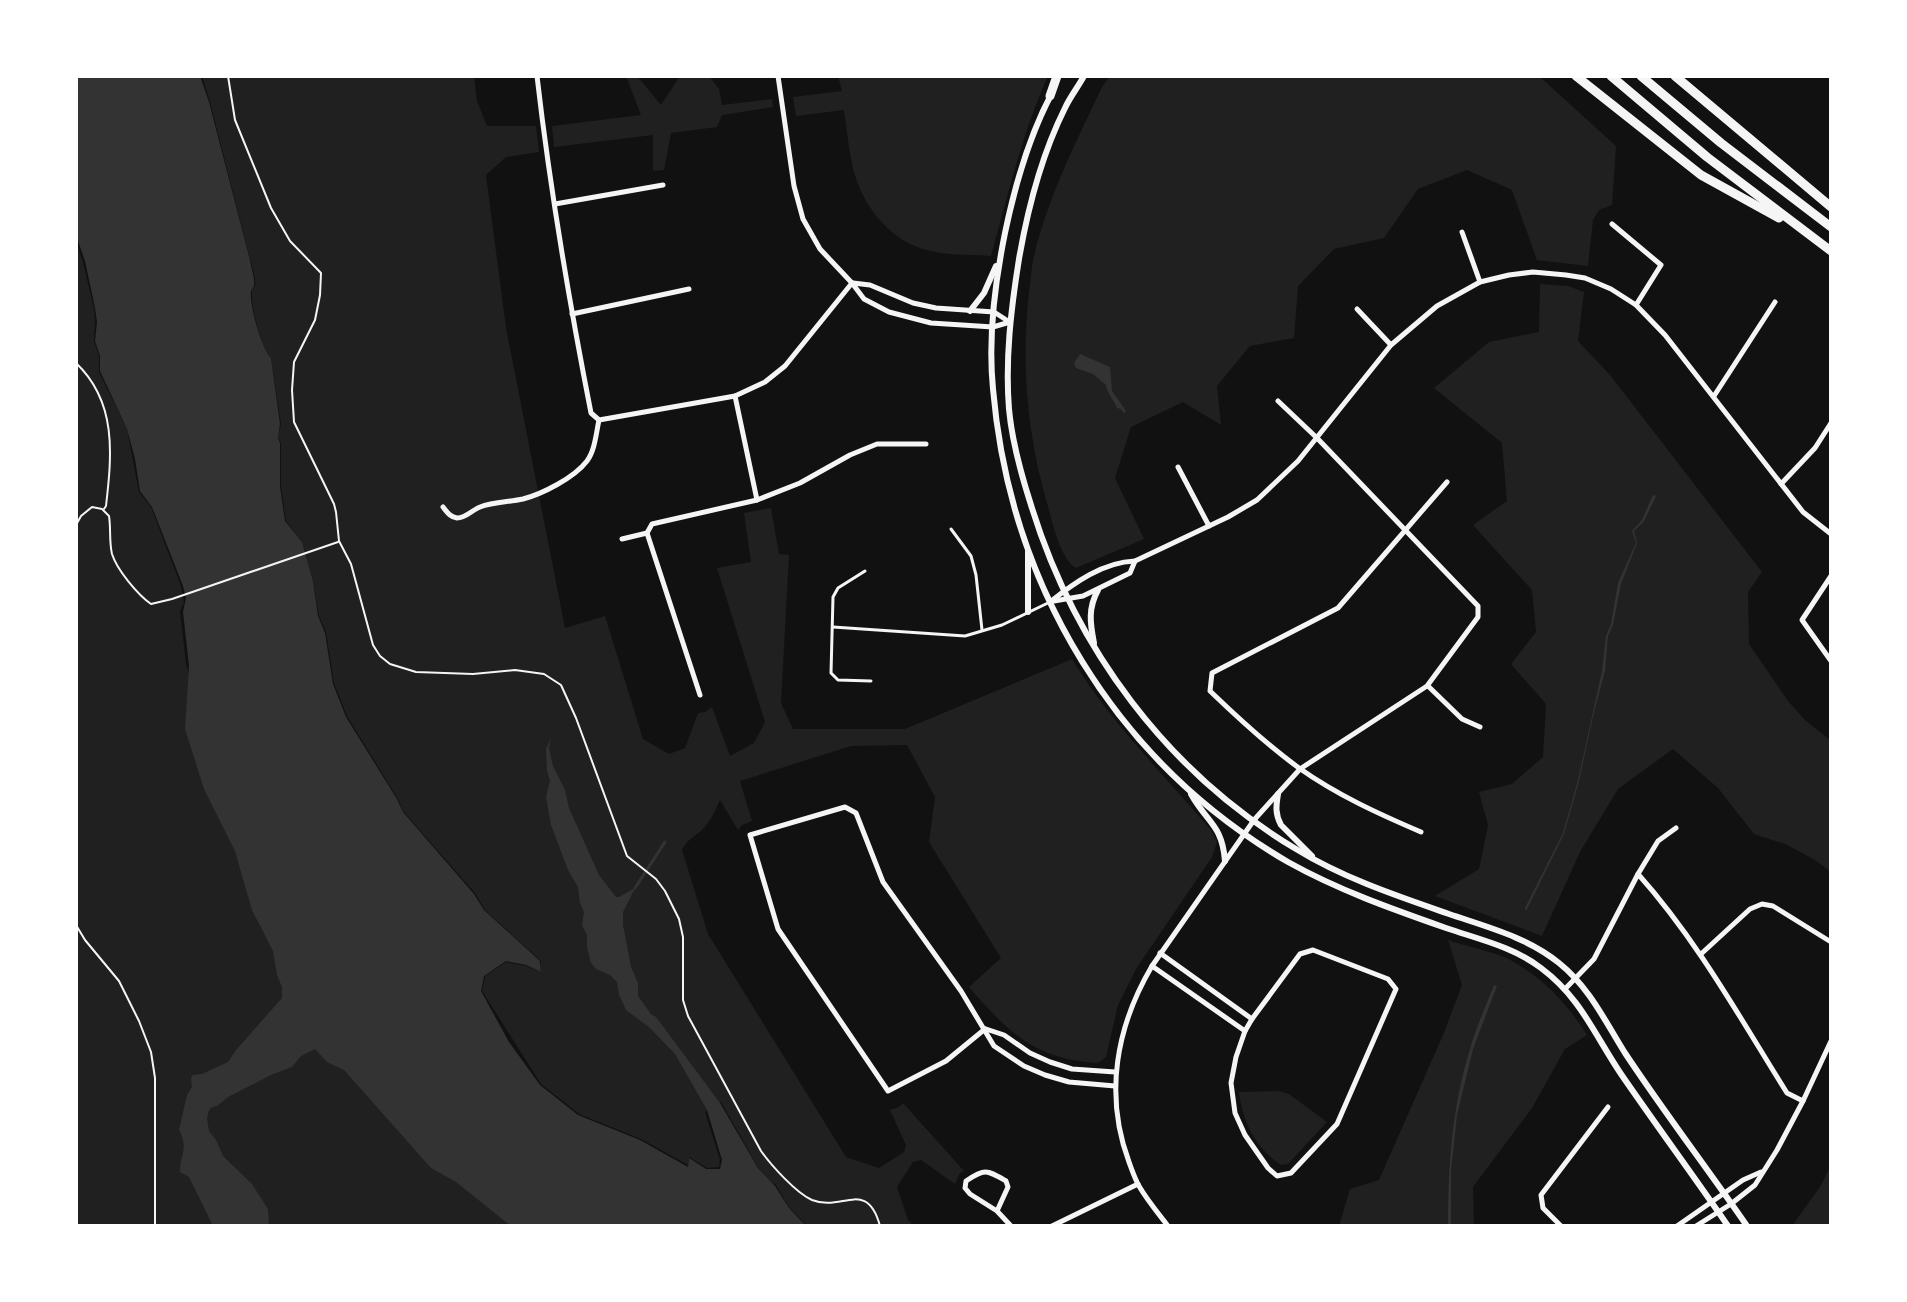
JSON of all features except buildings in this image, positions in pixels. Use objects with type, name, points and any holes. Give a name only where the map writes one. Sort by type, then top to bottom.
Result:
[{"type":"highway","points":[[1050,96],[1060,76]]},
{"type":"highway","points":[[1576,76],[1701,175],[1805,232]]},
{"type":"highway","points":[[1611,76],[1707,157],[1831,251]]},
{"type":"highway","points":[[1641,76],[1721,143],[1831,227]]},
{"type":"highway","points":[[1675,76],[1831,207]]},
{"type":"street","points":[[537,76],[572,314],[591,413],[599,420]]},
{"type":"street","points":[[778,76],[794,186],[803,219],[820,249],[864,299],[889,312],[931,323],[993,327],[1010,322]]},
{"type":"street","points":[[1084,76],[1066,105],[1041,165],[1027,214],[1010,322],[1008,374],[1009,411],[1021,473],[1038,529],[1065,595],[1094,646],[1135,707],[1171,750],[1254,820],[1297,850],[1384,891],[1510,935],[1559,963],[1591,996],[1625,1052],[1747,1226]]},
{"type":"street","points":[[1050,96],[1024,161],[999,259],[992,386],[1008,482],[1028,549],[1077,656],[1132,732],[1190,790],[1244,834],[1331,884],[1385,907],[1508,949],[1539,966],[1580,1006],[1609,1056],[1728,1226]]},
{"type":"street","points":[[555,204],[663,185]]},
{"type":"street","points":[[1612,224],[1661,265],[1636,305]]},
{"type":"street","points":[[1462,232],[1480,282]]},
{"type":"street","points":[[970,311],[984,293],[999,259]]},
{"type":"street","points":[[1050,602],[1065,595],[1076,581],[1122,561],[1135,561],[1257,500],[1298,461],[1391,345],[1437,306],[1480,282],[1533,272],[1585,278],[1611,289],[1636,305],[1665,335],[1803,512],[1831,534]]},
{"type":"street","points":[[852,283],[870,285],[913,303],[936,308],[994,312],[1010,322]]},
{"type":"street","points":[[599,420],[735,396],[765,382],[785,366],[852,283]]},
{"type":"street","points":[[572,314],[689,289]]},
{"type":"street","points":[[1714,396],[1775,302]]},
{"type":"street","points":[[1357,309],[1391,345]]},
{"type":"street","points":[[735,396],[757,500]]},
{"type":"street","points":[[1168,1226],[1138,1184],[1124,1148],[1117,1115],[1115,1072],[1120,1040],[1137,991],[1160,953],[1254,820],[1300,769],[1427,686],[1478,617],[1478,606],[1278,401]]},
{"type":"street","points":[[443,507],[450,516],[463,517],[480,507],[535,495],[559,483],[587,461],[594,448],[599,420]]},
{"type":"street","points":[[1781,484],[1815,448],[1831,423]]},
{"type":"street","points":[[700,695],[647,533],[652,524],[757,500],[800,483],[877,444],[926,444]]},
{"type":"street","points":[[1178,467],[1209,526]]},
{"type":"street","points":[[1421,832],[1365,807],[1300,769],[1210,691],[1212,673],[1338,608],[1447,482]]},
{"type":"street","points":[[622,539],[647,533]]},
{"type":"street","points":[[1028,549],[1028,612]]},
{"type":"street","points":[[1065,595],[1083,596],[1098,590],[1130,573],[1135,561]]},
{"type":"street","points":[[1831,576],[1802,620],[1831,661]]},
{"type":"street","points":[[1094,646],[1091,604],[1098,590]]},
{"type":"street","points":[[1427,686],[1462,719],[1480,727]]},
{"type":"street","points":[[1190,790],[1197,805],[1221,835],[1225,861]]},
{"type":"street","points":[[1278,794],[1275,807],[1281,825],[1314,858]]},
{"type":"street","points":[[985,1029],[946,1061],[888,1091],[778,929],[750,835],[845,807],[856,813],[883,882],[961,991],[985,1029],[994,1046],[1024,1066],[1045,1075],[1069,1082],[1115,1086]]},
{"type":"street","points":[[1565,989],[1594,959],[1658,841],[1676,828]]},
{"type":"street","points":[[1638,874],[1667,906],[1701,954],[1787,1093],[1803,1101]]},
{"type":"street","points":[[1701,954],[1750,909],[1762,904],[1773,906],[1831,942]]},
{"type":"street","points":[[1313,950],[1388,979],[1396,989],[1337,1124],[1291,1173],[1277,1176],[1268,1168],[1245,1135],[1235,1113],[1231,1083],[1245,1031],[1300,954],[1313,950]]},
{"type":"street","points":[[1160,953],[1252,1019]]},
{"type":"street","points":[[1152,966],[1245,1031]]},
{"type":"street","points":[[985,1029],[1004,1035],[1050,1062],[1072,1069],[1115,1072]]},
{"type":"street","points":[[1696,1226],[1755,1185],[1803,1101],[1831,1041]]},
{"type":"street","points":[[1561,1226],[1543,1208],[1541,1195],[1608,1107]]},
{"type":"street","points":[[997,1211],[1008,1187],[1006,1181],[990,1171],[981,1171],[966,1181],[965,1188],[970,1194],[997,1211],[1011,1226]]},
{"type":"street","points":[[1677,1226],[1743,1180],[1762,1172]]},
{"type":"street","points":[[1052,1226],[1138,1184]]},
{"type":"lane","points":[[951,529],[971,556],[982,631]]},
{"type":"lane","points":[[865,571],[838,588],[833,597],[831,673],[838,680],[871,681]]},
{"type":"lane","points":[[833,627],[965,636],[1002,625],[1050,602]]},
{"type":"path","points":[[228,76],[235,120],[271,208],[290,241],[321,273],[315,320],[294,362],[294,422],[334,504],[339,541],[351,564],[373,645],[390,664],[416,672],[473,674],[515,670],[544,674],[561,685],[627,856],[656,879],[679,919],[683,937],[683,1000],[688,1016],[761,1151],[773,1167],[805,1196],[813,1201],[848,1199],[868,1203],[875,1209],[880,1226]]},
{"type":"path","points":[[76,363],[98,390],[108,425],[111,447],[106,506],[103,510]]},
{"type":"path","points":[[76,525],[92,507],[103,510],[109,516],[111,548],[116,562],[144,600],[151,604],[339,541]]},
{"type":"path","points":[[76,925],[119,981],[151,1052],[155,1078],[155,1226]]},
{"type":"shaded area","points":[[76,76],[200,76],[250,260],[254,279],[251,298],[254,316],[271,358],[280,424],[280,487],[285,521],[302,542],[313,581],[318,616],[325,633],[333,684],[346,717],[403,812],[474,894],[484,910],[540,961],[541,972],[506,961],[484,976],[481,991],[509,1042],[540,1085],[578,1115],[640,1140],[688,1167],[689,1158],[706,1169],[720,1169],[722,1160],[707,1110],[675,1054],[649,1027],[626,1010],[617,982],[591,963],[587,935],[582,925],[584,912],[578,887],[551,825],[546,797],[550,781],[546,749],[551,738],[549,748],[553,766],[599,875],[616,897],[635,888],[623,912],[623,925],[631,967],[638,983],[638,996],[720,1103],[758,1168],[806,1226],[511,1226],[456,1182],[431,1168],[344,1070],[327,1062],[315,1049],[301,1056],[292,1067],[228,1097],[209,1110],[209,1131],[223,1156],[252,1184],[268,1209],[269,1226],[213,1226],[189,1177],[180,1172],[184,1147],[179,1130],[187,1095],[192,1087],[191,1078],[228,1062],[282,998],[282,987],[273,951],[252,910],[235,851],[204,789],[185,729],[189,666],[183,612],[186,598],[152,507],[140,491],[127,429],[100,371],[100,356],[95,341],[95,308],[76,235]]},
{"type":"shaded area","points":[[202,76],[474,76],[477,101],[487,126],[536,126],[539,152],[506,157],[486,175],[506,328],[565,628],[605,616],[643,739],[669,754],[685,748],[698,713],[712,707],[730,756],[754,743],[765,722],[717,568],[751,562],[744,513],[771,508],[779,554],[789,555],[781,703],[793,729],[905,729],[1072,659],[1120,726],[1211,830],[1217,842],[1212,857],[1136,969],[1118,1005],[1106,1057],[1098,1063],[1057,1056],[1024,1041],[969,987],[1001,958],[929,842],[935,797],[907,745],[851,746],[740,781],[752,821],[738,830],[720,800],[705,827],[686,844],[682,850],[708,934],[846,1157],[879,1168],[904,1152],[906,1145],[890,1110],[903,1103],[964,1171],[955,1184],[921,1160],[913,1162],[897,1187],[908,1220],[914,1226],[807,1226],[758,1167],[721,1102],[705,1112],[720,1160],[719,1167],[707,1168],[689,1157],[688,1165],[641,1139],[579,1114],[541,1084],[482,991],[485,976],[506,962],[541,972],[541,961],[485,910],[475,893],[403,811],[347,716],[334,683],[326,632],[319,616],[302,542],[286,521],[281,487],[281,443],[278,437],[281,424],[271,358],[255,315],[252,297],[254,272]]},
{"type":"shaded area","points":[[626,76],[637,76],[661,105],[680,76],[709,76],[719,89],[722,105],[772,99],[773,107],[722,115],[717,127],[671,133],[664,170],[653,171],[653,135],[554,147],[552,126],[641,115]]},
{"type":"shaded area","points":[[838,76],[1048,76],[1023,142],[991,256],[948,254],[923,249],[892,232],[875,215],[855,175],[844,110],[796,116],[793,97],[842,91]]},
{"type":"shaded area","points":[[1110,76],[1539,76],[1616,146],[1612,205],[1599,210],[1593,220],[1588,266],[1537,260],[1512,190],[1467,170],[1418,189],[1384,238],[1334,249],[1298,286],[1294,338],[1250,346],[1217,386],[1221,425],[1183,402],[1131,427],[1115,478],[1144,539],[1076,568],[1065,557],[1057,539],[1040,477],[1030,425],[1026,372],[1027,319],[1033,260],[1047,212],[1073,149]]},
{"type":"shaded area","points":[[76,241],[94,309],[94,341],[99,356],[99,372],[127,429],[139,492],[151,507],[181,586],[184,603],[180,611],[186,664],[207,730],[584,1226],[76,1226]]},
{"type":"shaded area","points":[[1540,284],[1568,286],[1584,292],[1578,341],[1610,375],[1762,572],[1748,592],[1749,644],[1788,701],[1831,741],[1831,872],[1785,844],[1754,834],[1718,788],[1673,749],[1618,789],[1580,852],[1542,936],[1435,896],[1479,869],[1488,825],[1479,792],[1512,784],[1543,757],[1546,704],[1511,664],[1536,632],[1532,590],[1473,525],[1507,501],[1502,443],[1434,388],[1489,342],[1539,332]]},
{"type":"shaded area","points":[[1080,354],[1110,367],[1112,391],[1126,411],[1124,413],[1117,408],[1106,385],[1093,374],[1076,368],[1074,363]]},
{"type":"shaded area","points":[[1653,495],[1656,496],[1644,521],[1634,531],[1637,543],[1621,584],[1608,636],[1605,671],[1564,834],[1526,911],[1563,833],[1602,671],[1606,636],[1618,583],[1636,543],[1632,531],[1642,520]]},
{"type":"shaded area","points":[[1448,940],[1504,957],[1541,980],[1561,1000],[1587,1035],[1565,1049],[1532,1108],[1473,1187],[1474,1226],[1339,1226],[1350,1189],[1379,1180],[1443,1035],[1462,985]]},
{"type":"shaded area","points":[[1494,985],[1497,986],[1473,1049],[1457,1115],[1451,1171],[1451,1226],[1448,1226],[1450,1159],[1459,1093],[1472,1041]]},
{"type":"shaded area","points":[[1279,1091],[1289,1094],[1327,1122],[1288,1164],[1281,1165],[1264,1151],[1252,1133],[1243,1113],[1239,1092]]},
{"type":"shaded area","points":[[1831,1165],[1831,1226],[1792,1226],[1820,1187]]},
{"type":"waterway","points":[[635,888],[665,842]]}]
